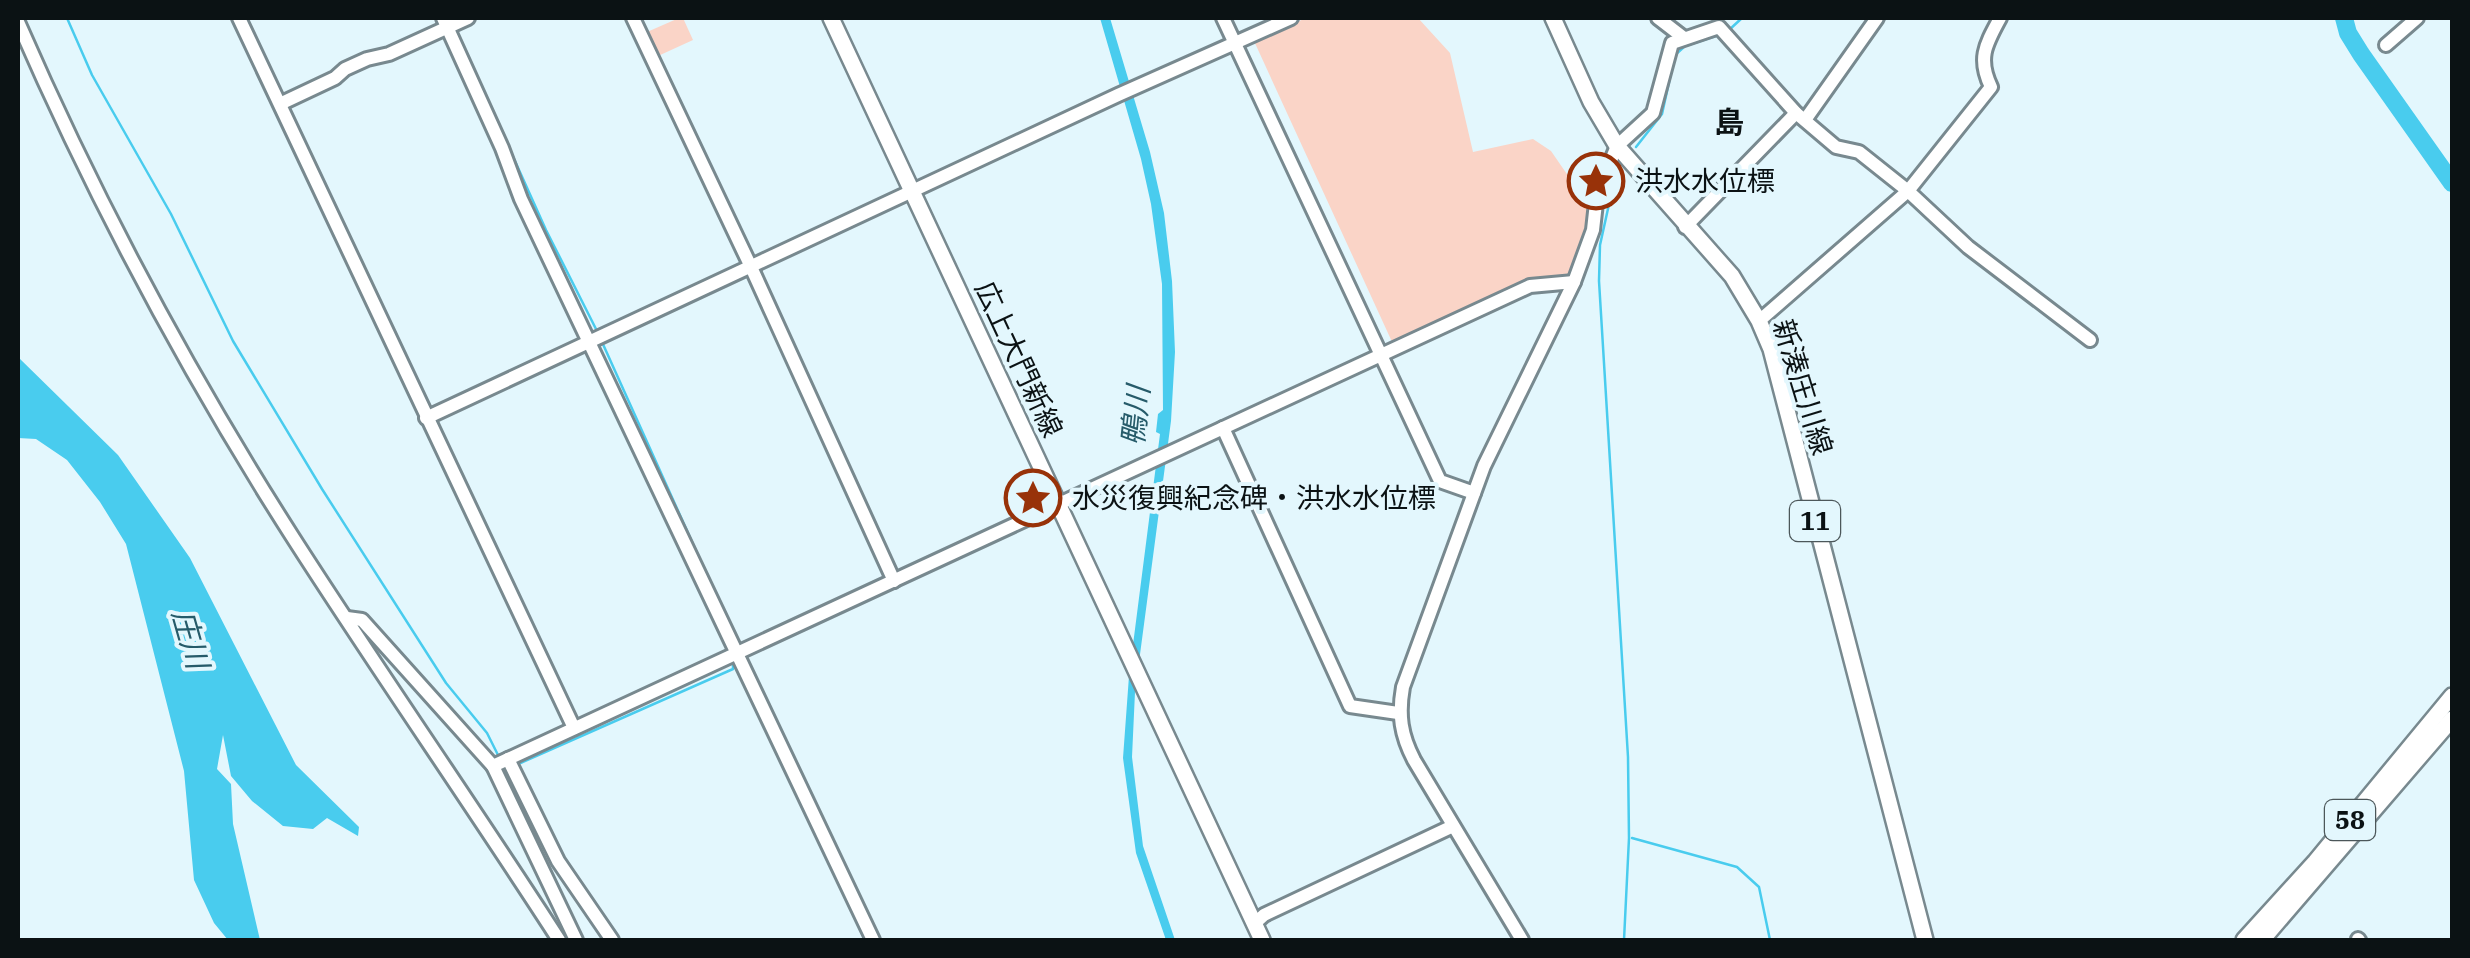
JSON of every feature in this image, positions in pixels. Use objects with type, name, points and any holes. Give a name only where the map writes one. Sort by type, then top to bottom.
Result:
[{"type":"main road","name":"広上大門新線","points":[[832,18],[1262,940]]},
{"type":"main road","name":"新湊庄川線","points":[[1553,18],[1590,102],[1617,146],[1732,276],[1759,321],[1775,362],[1924,940]]},
{"type":"main road","name":"58","points":[[2244,940],[2315,862],[2452,696]]},
{"type":"main road","name":"58","points":[[2262,940],[2452,719]]},
{"type":"street","points":[[239,18],[574,728]]},
{"type":"street","points":[[282,103],[367,58],[389,54],[445,22],[468,18]]},
{"type":"street","points":[[633,18],[894,580]]},
{"type":"street","points":[[1224,18],[1440,481],[1474,493]]},
{"type":"street","points":[[426,418],[1118,94],[1291,18]]},
{"type":"street","points":[[1658,18],[1684,38]]},
{"type":"street","points":[[1759,321],[1908,191],[1991,87],[1982,68],[1987,44],[2000,18]]},
{"type":"street","points":[[2386,45],[2417,18]]},
{"type":"street","points":[[1686,227],[1801,116],[1871,20]]},
{"type":"street","points":[[18,22],[94,188],[290,534],[559,940]]},
{"type":"street","points":[[445,22],[522,200],[873,940]]},
{"type":"street","points":[[1522,940],[1404,742],[1398,713],[1404,687],[1503,421],[1574,282],[1593,230],[1597,194],[1617,146],[1648,120],[1672,43],[1719,28],[1801,116],[1836,147],[1859,152],[1968,246],[2090,340]]},
{"type":"street","points":[[493,766],[1530,286],[1574,282]]},
{"type":"street","points":[[1223,428],[1350,706],[1398,713]]},
{"type":"street","points":[[347,618],[362,620],[493,766],[576,940]]},
{"type":"street","points":[[508,758],[558,861],[612,940]]},
{"type":"street","points":[[1254,924],[1264,915],[1453,826]]},
{"type":"shaded area","points":[[683,18],[693,40],[658,56],[647,32]]},
{"type":"shaded area","points":[[1306,18],[1418,18],[1450,53],[1473,152],[1533,139],[1551,151],[1571,180],[1606,170],[1583,272],[1527,283],[1393,344],[1254,41]]},
{"type":"water","points":[[1100,18],[1110,18],[1150,152],[1164,213],[1172,281],[1175,352],[1171,421],[1135,692],[1132,757],[1143,846],[1175,940],[1166,940],[1136,853],[1123,758],[1129,676],[1160,434],[1156,432],[1158,414],[1163,410],[1162,284],[1141,159]]},
{"type":"water","name":"庄川","points":[[18,357],[118,455],[190,558],[296,765],[359,827],[358,836],[327,818],[313,829],[283,826],[252,801],[231,776],[223,735],[217,769],[231,784],[233,824],[260,940],[228,940],[214,923],[194,880],[184,771],[126,544],[67,460],[36,439],[18,438]]},
{"type":"waterway","points":[[67,18],[92,75],[171,214],[233,341],[446,683],[487,733],[499,757]]},
{"type":"waterway","points":[[1729,30],[1742,18]]},
{"type":"waterway","points":[[2344,18],[2361,54],[2452,183]]},
{"type":"waterway","points":[[456,30],[546,230],[597,331]]},
{"type":"waterway","points":[[1636,147],[1662,114],[1675,55],[1685,46],[1719,35]]},
{"type":"waterway","points":[[1617,168],[1600,245],[1599,281],[1628,757],[1624,940]]},
{"type":"waterway","points":[[602,342],[720,604]]},
{"type":"waterway","points":[[516,765],[733,669],[733,660]]},
{"type":"waterway","points":[[503,765],[552,863],[604,940]]},
{"type":"waterway","points":[[1632,838],[1737,867],[1759,887],[1770,940]]},
{"type":"place","name":"洪水水位標","points":[[1596,181]]},
{"type":"place","name":"水災復興紀念碑・洪水水位標","points":[[1033,498]]},
{"type":"district","name":"島","points":[[1729,123]]},
{"type":"water label","name":"鴨川","points":[[1136,416]]}]
